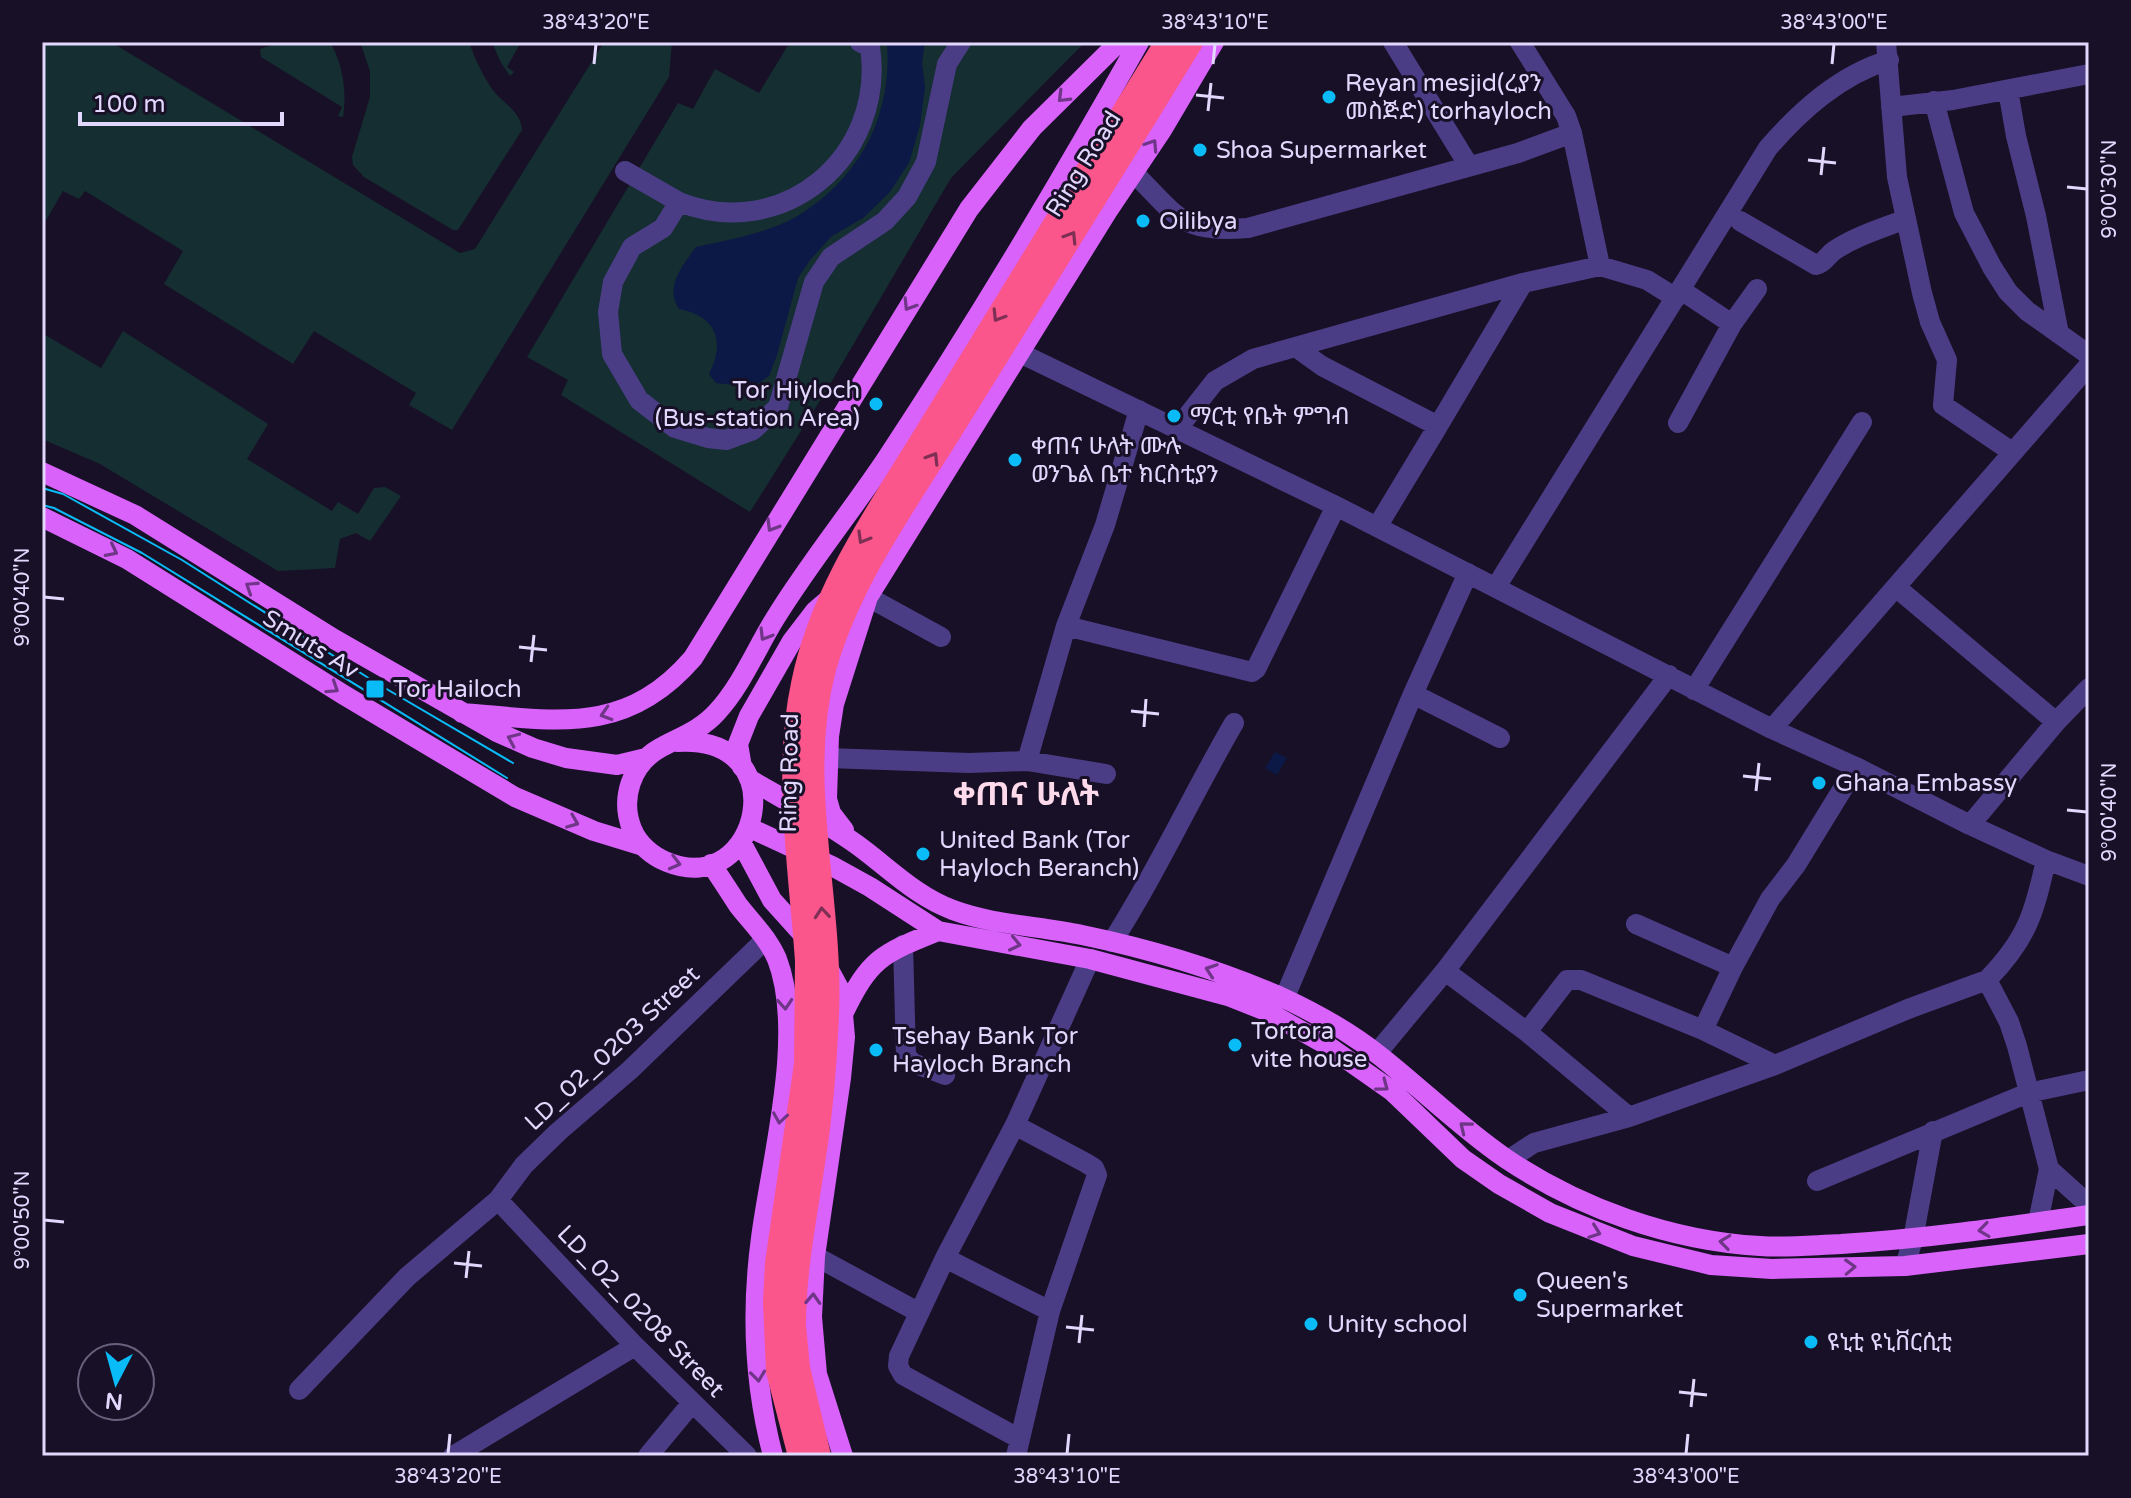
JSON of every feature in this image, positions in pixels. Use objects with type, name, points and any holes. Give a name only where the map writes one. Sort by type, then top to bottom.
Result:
[{"type":"highway","points":[[1136,112],[1167,42]]},
{"type":"highway","name":"Ring Road","points":[[819,1456],[798,1368],[784,1326],[777,1263],[806,1064],[807,961],[794,766],[798,714],[811,652],[831,598],[865,534],[1136,112],[1191,42]]},
{"type":"highway","name":"Ring Road","points":[[784,1326],[778,1371],[800,1456]]},
{"type":"main road","points":[[462,713],[556,721],[595,718],[655,695],[676,678],[693,658],[969,209],[1032,128],[1119,42]]},
{"type":"main road","name":"Ring Road","points":[[677,742],[703,726],[727,698],[778,614],[886,459],[1002,275],[1139,42]]},
{"type":"main road","points":[[858,845],[831,813],[827,799],[828,758],[834,704],[868,597],[1214,42]]},
{"type":"main road","name":"Smuts Av","points":[[42,472],[135,515],[307,622],[497,732],[559,756],[617,765],[646,758]]},
{"type":"main road","name":"Smuts Av","points":[[42,517],[127,559],[344,695],[515,797],[594,831],[643,846]]},
{"type":"main road","points":[[895,552],[850,580],[815,611],[792,641],[738,744],[746,773],[754,795],[754,811],[745,835],[728,855],[711,864],[693,867],[675,865],[658,858],[643,846],[632,830],[627,802],[634,774],[646,758],[660,748],[695,740],[713,745],[729,753],[746,773],[858,845],[920,893],[950,909],[973,917],[1112,942],[1183,960],[1284,999],[1339,1027],[1377,1053],[1508,1160],[1605,1211],[1680,1234],[1761,1246],[1913,1239],[2089,1215]]},
{"type":"main road","points":[[745,835],[857,880],[938,931],[1090,959],[1176,980],[1266,1011],[1325,1044],[1392,1091],[1463,1159],[1499,1184],[1550,1213],[1633,1246],[1711,1265],[1772,1269],[1905,1266],[2089,1244]]},
{"type":"main road","points":[[745,835],[772,900],[815,948],[841,992],[845,1037],[815,1256],[812,1317],[817,1374],[843,1456]]},
{"type":"main road","points":[[711,864],[766,939],[777,961],[785,995],[785,1086],[761,1238],[755,1299],[754,1343],[764,1421],[773,1456]]},
{"type":"main road","points":[[843,1014],[867,969],[903,945],[938,931]]},
{"type":"main road","points":[[1176,980],[1183,960]]},
{"type":"street","points":[[625,171],[679,202],[702,211],[735,213],[770,207],[799,196],[823,180],[844,158],[855,139],[871,97],[873,72],[870,47],[860,42]]},
{"type":"street","points":[[679,202],[663,228],[632,247],[613,282],[608,312],[612,354],[639,400],[651,410],[675,428],[726,440],[753,430],[778,407],[814,282],[831,257],[885,221],[907,197],[926,162],[947,64],[961,42]]},
{"type":"street","points":[[1393,42],[1469,166]]},
{"type":"street","points":[[1520,42],[1566,116],[1600,266]]},
{"type":"street","points":[[1496,587],[1768,148],[1785,129],[1840,82],[1887,51],[1896,167],[1906,219],[1930,322],[1947,360],[1943,405],[2012,452]]},
{"type":"street","points":[[1891,107],[2008,90],[2089,74]]},
{"type":"street","points":[[2008,90],[2059,334]]},
{"type":"street","points":[[1772,729],[2087,367],[2059,334],[2027,311],[2008,292],[1992,267],[1964,213],[1934,101]]},
{"type":"street","points":[[1134,173],[1181,219],[1198,228],[1216,231],[1248,228],[1289,218],[1518,153],[1572,133]]},
{"type":"street","points":[[1740,221],[1816,265],[1848,243],[1906,219]]},
{"type":"street","points":[[1178,428],[1215,381],[1253,359],[1523,283],[1600,266],[1647,280],[1679,294],[1732,324]]},
{"type":"street","points":[[1377,527],[1523,283]]},
{"type":"street","points":[[1678,423],[1732,324],[1757,289]]},
{"type":"street","points":[[1297,348],[1322,366],[1438,426]]},
{"type":"street","points":[[1020,353],[1336,506],[1772,729],[1856,767],[1970,825],[2089,876]]},
{"type":"street","points":[[1027,761],[1066,626],[1105,525],[1139,410]]},
{"type":"street","points":[[1694,690],[1862,422]]},
{"type":"street","points":[[1066,626],[1252,672],[1336,506]]},
{"type":"street","points":[[1284,999],[1413,694],[1468,573]]},
{"type":"street","points":[[1897,588],[2056,722]]},
{"type":"street","points":[[868,597],[941,637]]},
{"type":"street","points":[[1377,1053],[1445,971],[1669,675]]},
{"type":"street","points":[[1970,825],[2056,722],[2088,690]]},
{"type":"street","points":[[1413,694],[1500,738]]},
{"type":"street","points":[[1112,942],[1234,723]]},
{"type":"street","points":[[828,758],[969,763],[1027,761],[1106,774]]},
{"type":"street","points":[[1703,1030],[1770,899],[1796,865],[1856,767]]},
{"type":"street","points":[[1508,1160],[1534,1143],[1629,1117],[1775,1065],[1908,1009],[1987,980],[2012,955],[2026,929],[2046,860]]},
{"type":"street","points":[[1636,924],[1733,967]]},
{"type":"street","name":"LD_02_0203 Street","points":[[299,1390],[407,1277],[498,1200],[524,1165],[630,1070],[766,939]]},
{"type":"street","points":[[903,945],[906,1056],[913,1063],[945,1075]]},
{"type":"street","points":[[1015,1125],[1094,1168],[1097,1175],[1050,1311],[1018,1448],[903,1375],[898,1366],[899,1356],[945,1258],[1015,1125],[1090,959]]},
{"type":"street","points":[[1445,971],[1527,1032],[1629,1117]]},
{"type":"street","points":[[1527,1032],[1567,980],[1581,980],[1703,1030],[1775,1065]]},
{"type":"street","points":[[1987,980],[2009,1022],[2049,1169],[2038,1222]]},
{"type":"street","points":[[1817,1181],[2028,1093],[2089,1080]]},
{"type":"street","points":[[1905,1266],[1933,1131]]},
{"type":"street","points":[[2049,1169],[2089,1205]]},
{"type":"street","name":"LD_02_0208 Street","points":[[498,1200],[635,1346],[747,1456]]},
{"type":"street","points":[[815,1256],[918,1312]]},
{"type":"street","points":[[945,1258],[1050,1311]]},
{"type":"street","points":[[453,1456],[635,1346]]},
{"type":"street","points":[[648,1456],[692,1403]]},
{"type":"green space","points":[[42,42],[111,42],[460,253],[475,249],[604,42],[672,42],[669,77],[452,430],[409,405],[416,393],[314,331],[293,364],[164,284],[183,251],[85,191],[79,199],[63,191],[45,222],[42,220]]},
{"type":"green space","points":[[282,42],[330,42],[343,78],[343,117],[338,116],[342,107],[261,57],[260,49]]},
{"type":"green space","points":[[360,42],[469,42],[492,89],[521,123],[522,130],[458,230],[453,230],[364,177],[353,165],[352,157],[370,97],[370,71]]},
{"type":"green space","points":[[492,42],[521,42],[507,67],[514,72],[510,76],[500,61]]},
{"type":"green space","points":[[790,42],[1085,42],[951,178],[826,391],[750,512],[561,395],[568,380],[527,357],[678,103],[693,109],[715,69],[759,93]]},
{"type":"green space","points":[[123,331],[268,424],[247,459],[332,511],[338,502],[358,514],[374,488],[385,487],[401,496],[370,541],[356,533],[340,539],[335,568],[278,571],[100,464],[42,439],[42,333],[101,368]]},
{"type":"water","points":[[887,42],[925,42],[922,62],[925,87],[920,125],[909,163],[889,193],[863,218],[832,236],[798,278],[769,376],[753,387],[716,383],[709,374],[717,351],[714,332],[702,317],[679,309],[674,293],[677,276],[696,247],[785,223],[819,202],[838,184],[868,143],[878,119],[884,95]]},
{"type":"water","points":[[1275,752],[1287,758],[1277,775],[1265,768]]},
{"type":"tram line","points":[[42,488],[63,494],[182,560],[378,684],[513,763]]},
{"type":"tram line","points":[[42,505],[54,508],[142,553],[507,778]]},
{"type":"place","name":"Reyan mesjid(ረያን መስጅድ) torhayloch","points":[[1329,97]]},
{"type":"place","name":"Shoa Supermarket","points":[[1200,150]]},
{"type":"place","name":"Oilibya","points":[[1143,221]]},
{"type":"place","name":"Tor Hiyloch (Bus-station Area)","points":[[876,404]]},
{"type":"place","name":"ማርቲ የቤት ምግብ","points":[[1174,416]]},
{"type":"place","name":"ቀጠና ሁለት ሙሉ ወንጌል ቤተ ክርስቲያን","points":[[1015,460]]},
{"type":"place","name":"Tor Hailoch","points":[[375,689]]},
{"type":"place","name":"Ghana Embassy","points":[[1819,783]]},
{"type":"place","name":"United Bank (Tor Hayloch Beranch)","points":[[923,854]]},
{"type":"place","name":"Tortora vite house","points":[[1235,1045]]},
{"type":"place","name":"Tsehay Bank Tor Hayloch Branch","points":[[876,1050]]},
{"type":"place","name":"Queen's Supermarket","points":[[1520,1295]]},
{"type":"place","name":"Unity school","points":[[1311,1324]]},
{"type":"place","name":"ዩኒቲ ዩኒቨርሲቲ","points":[[1811,1342]]},
{"type":"district","name":"ቀጠና ሁለት","points":[[1026,794]]}]
